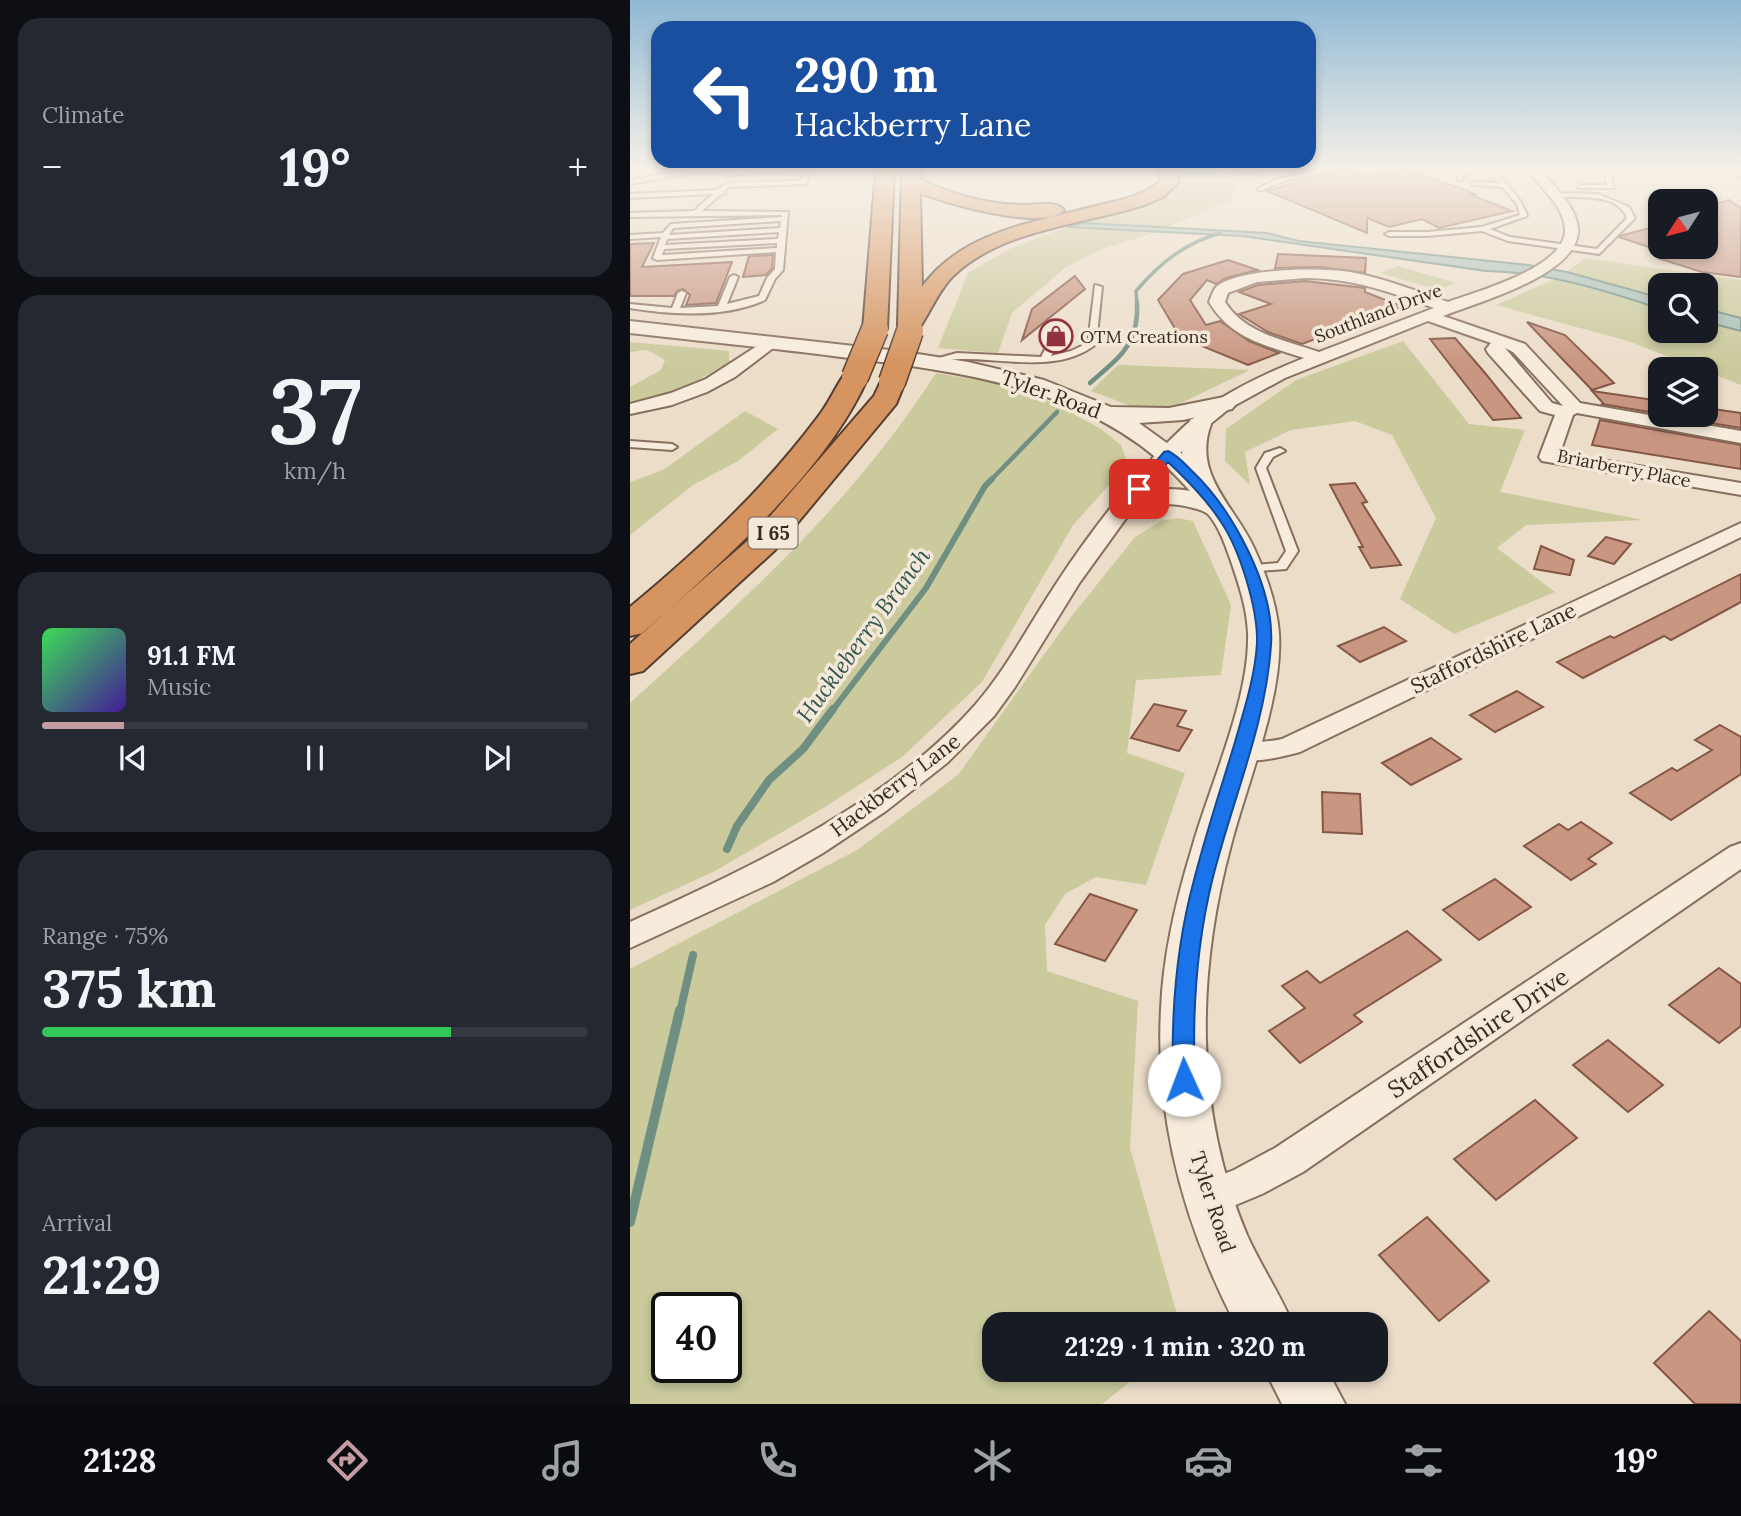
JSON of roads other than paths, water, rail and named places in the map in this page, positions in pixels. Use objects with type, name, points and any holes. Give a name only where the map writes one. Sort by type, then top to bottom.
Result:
[{"type":"highway","name":"I 65","points":[[630,625],[719,550],[786,479],[845,401],[876,329],[881,236]]},
{"type":"highway","name":"I 65","points":[[630,663],[764,542],[887,398],[910,328],[911,236]]},
{"type":"highway","points":[[910,328],[934,285],[952,266],[986,246],[1013,236]]},
{"type":"street","points":[[1566,249],[1572,236]]},
{"type":"street","name":"Southland Drive","points":[[1168,455],[1186,434],[1224,404],[1259,383],[1508,285],[1545,268],[1566,249]]},
{"type":"street","points":[[1319,358],[1236,324],[1221,310],[1221,294],[1233,284],[1256,277],[1290,273],[1332,274],[1364,279],[1449,308]]},
{"type":"street","points":[[1428,316],[1519,348],[1569,410],[1741,437]]},
{"type":"street","name":"Tyler Road","points":[[630,327],[933,361],[1040,386],[1104,413],[1145,437],[1168,455],[1210,498],[1229,523],[1249,569],[1261,612],[1264,642],[1256,696],[1203,881],[1187,960],[1182,1026],[1184,1080],[1194,1148],[1207,1199],[1223,1242],[1259,1312]]},
{"type":"street","points":[[630,409],[679,396],[708,384],[730,372],[771,342]]},
{"type":"street","points":[[1104,413],[1125,416],[1181,414],[1224,404]]},
{"type":"street","name":"Briarberry Place","points":[[1569,410],[1549,457],[1741,489]]},
{"type":"street","points":[[1125,506],[1163,495],[1210,498],[1193,452],[1193,437],[1199,424]]},
{"type":"street","name":"Hackberry Lane","points":[[630,936],[762,874],[812,846],[876,804],[937,757],[978,718],[999,691],[1070,580],[1125,506],[1168,455]]},
{"type":"street","name":"Staffordshire Lane","points":[[1241,752],[1262,752],[1290,746],[1741,529]]},
{"type":"street","name":"Staffordshire Drive","points":[[1207,1199],[1248,1182],[1299,1153],[1741,854]]},
{"type":"street","points":[[1301,1382],[1316,1404]]},
{"type":"lane","points":[[657,236],[674,236]]},
{"type":"lane","points":[[665,236],[657,258],[780,246]]},
{"type":"lane","points":[[630,306],[675,310],[722,308],[762,298],[771,278],[779,270],[782,236]]},
{"type":"lane","points":[[1499,236],[1566,249],[1599,252],[1615,236]]},
{"type":"lane","points":[[722,308],[734,277]]},
{"type":"lane","points":[[933,361],[957,356],[1044,360],[1074,353],[1092,344],[1098,286]]},
{"type":"lane","points":[[675,310],[682,293]]},
{"type":"lane","points":[[1044,360],[1052,344]]},
{"type":"lane","points":[[630,444],[672,447]]},
{"type":"lane","points":[[1249,569],[1282,566],[1291,556],[1292,551],[1261,468],[1269,456],[1280,451]]},
{"type":"waterway","name":"Huckleberry Branch","points":[[1137,305],[1136,291],[1154,271],[1185,248],[1213,236]]},
{"type":"waterway","name":"Huckleberry Branch","points":[[1090,383],[1118,358],[1131,340],[1135,330],[1137,305]]},
{"type":"waterway","name":"Huckleberry Branch","points":[[990,481],[1057,412]]},
{"type":"waterway","name":"Huckleberry Branch","points":[[832,711],[926,588],[990,481]]},
{"type":"waterway","name":"Huckleberry Branch","points":[[727,849],[737,826],[769,780],[803,749],[833,709]]},
{"type":"waterway","name":"Huckleberry Branch","points":[[680,1012],[693,955]]},
{"type":"waterway","name":"Huckleberry Branch","points":[[630,1222],[680,1010]]},
{"type":"place","name":"OTM Creations","points":[[1056,336]]}]
